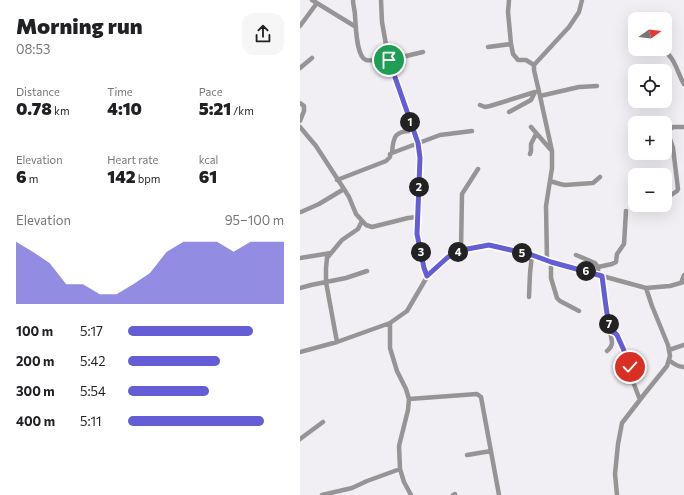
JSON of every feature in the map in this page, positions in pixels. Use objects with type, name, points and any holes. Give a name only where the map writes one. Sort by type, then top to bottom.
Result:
[{"type":"street","points":[[312,0],[356,27]]},
{"type":"street","points":[[353,0],[357,40],[361,55],[364,59],[389,58],[423,52]]},
{"type":"street","points":[[381,0],[382,22],[389,58],[418,143],[420,158],[417,234],[427,276]]},
{"type":"street","points":[[509,0],[508,12],[513,54],[518,60],[526,60],[534,65]]},
{"type":"street","points":[[579,311],[557,298],[551,278],[546,206],[552,168],[552,151],[534,65],[569,27],[579,12],[582,0]]},
{"type":"street","points":[[300,26],[317,3]]},
{"type":"street","points":[[488,47],[511,44]]},
{"type":"street","points":[[670,56],[674,60],[684,84]]},
{"type":"street","points":[[300,68],[312,58]]},
{"type":"street","points":[[509,112],[531,100],[538,86]]},
{"type":"street","points":[[540,96],[578,88],[597,86]]},
{"type":"street","points":[[480,105],[485,107],[490,106],[535,92]]},
{"type":"street","points":[[300,103],[304,106],[304,111],[300,121]]},
{"type":"street","points":[[300,127],[316,146],[349,197],[356,214],[366,226],[372,227],[417,217]]},
{"type":"street","points":[[672,195],[678,189],[672,148],[668,133],[673,127],[684,127]]},
{"type":"street","points":[[531,128],[552,151]]},
{"type":"street","points":[[337,180],[386,161],[392,153],[392,141],[396,136],[408,130],[413,131]]},
{"type":"street","points":[[392,153],[440,135],[472,130]]},
{"type":"street","points":[[530,154],[531,144],[536,134]]},
{"type":"street","points":[[462,250],[462,194],[478,169]]},
{"type":"street","points":[[550,181],[565,185],[593,183],[600,177]]},
{"type":"street","points":[[301,212],[319,204],[344,189]]},
{"type":"street","points":[[598,267],[616,262],[617,254],[624,244],[626,212]]},
{"type":"street","points":[[337,342],[326,282],[328,258],[342,240],[358,229],[362,221]]},
{"type":"street","points":[[300,352],[337,342],[390,323],[407,311],[427,276],[448,257],[462,250],[489,245],[532,255],[646,288],[670,286],[683,283],[684,275]]},
{"type":"street","points":[[300,258],[331,253]]},
{"type":"street","points":[[529,297],[532,255]]},
{"type":"street","points":[[576,255],[598,267],[612,342],[610,349],[607,351]]},
{"type":"street","points":[[300,288],[346,278],[367,270]]},
{"type":"street","points":[[617,495],[615,474],[622,423],[670,361],[669,350],[646,288]]},
{"type":"street","points":[[390,323],[390,348],[397,371],[409,399],[408,410],[399,446],[400,469],[404,482],[411,495]]},
{"type":"street","points":[[610,331],[617,335],[626,355],[632,379],[640,400]]},
{"type":"street","points":[[669,350],[684,344]]},
{"type":"street","points":[[670,361],[673,364],[684,367]]},
{"type":"street","points":[[409,399],[477,394],[481,397],[499,495]]},
{"type":"street","points":[[300,440],[323,422]]},
{"type":"street","points":[[467,455],[491,451]]},
{"type":"street","points":[[322,495],[352,488],[400,469]]},
{"type":"route","points":[[389,60],[418,143],[420,158],[417,234],[427,276],[448,257],[462,250],[489,245],[532,255],[551,262],[598,274],[602,276],[610,331],[617,335],[630,367]]}]
